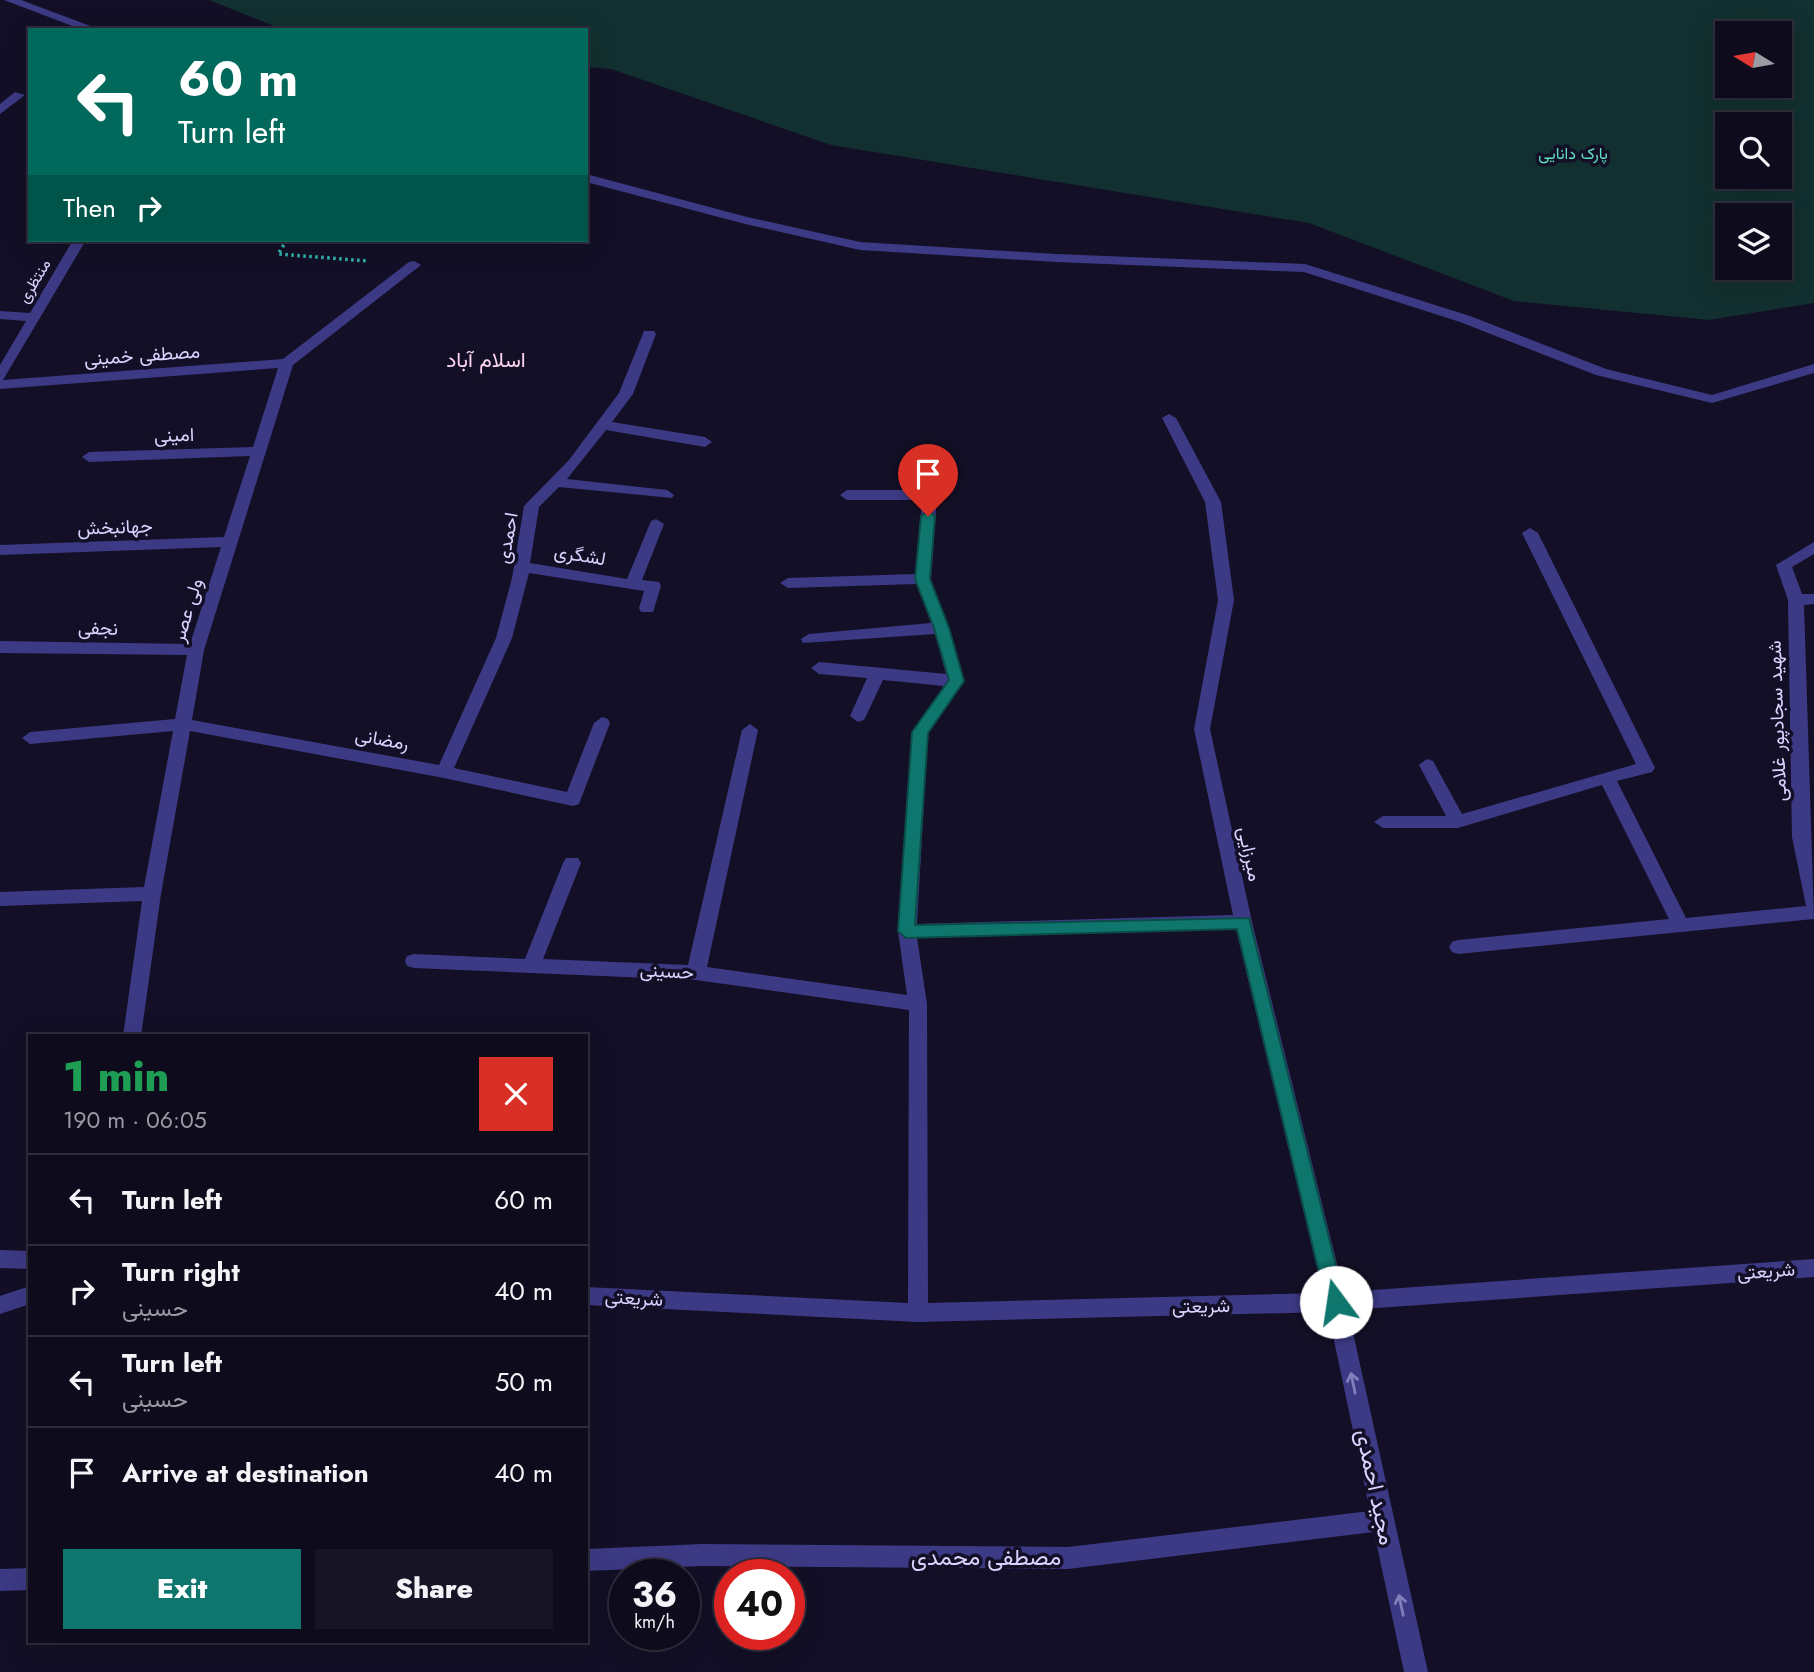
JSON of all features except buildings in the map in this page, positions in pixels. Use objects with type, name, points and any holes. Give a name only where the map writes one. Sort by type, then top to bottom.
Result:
[{"type":"street","points":[[10,0],[89,28]]},
{"type":"street","points":[[0,110],[19,96]]},
{"type":"street","points":[[588,178],[860,246],[1056,258],[1305,268],[1465,319],[1601,372],[1712,398],[1814,368]]},
{"type":"street","name":"منتظری","points":[[0,377],[78,242]]},
{"type":"street","points":[[287,363],[414,265]]},
{"type":"street","points":[[0,315],[33,317]]},
{"type":"street","name":"احمدی","points":[[444,772],[504,638],[521,568],[532,506],[574,463],[626,394],[649,334]]},
{"type":"street","name":"مصطفی خمینی","points":[[0,385],[287,363]]},
{"type":"street","name":"ولی عصر","points":[[132,1034],[152,894],[196,650],[287,363]]},
{"type":"street","name":"میرزایی","points":[[1169,418],[1213,502],[1226,600],[1202,729],[1243,922],[1336,1302]]},
{"type":"street","points":[[603,425],[705,442]]},
{"type":"street","name":"امینی","points":[[89,457],[260,451]]},
{"type":"street","points":[[932,470],[923,579],[956,681]]},
{"type":"street","points":[[556,481],[667,495]]},
{"type":"street","points":[[847,495],[930,495]]},
{"type":"street","points":[[647,608],[653,586],[632,584],[656,524]]},
{"type":"street","points":[[1383,822],[1458,822],[1607,777],[1646,768],[1530,533]]},
{"type":"street","name":"جهانبخش","points":[[0,550],[231,542]]},
{"type":"street","name":"شهید سجادپور غلامی","points":[[1811,548],[1784,565],[1796,600],[1795,651],[1807,713],[1808,837],[1814,904]]},
{"type":"street","name":"لشگری","points":[[521,568],[632,584]]},
{"type":"street","points":[[788,583],[923,579]]},
{"type":"street","points":[[1796,600],[1814,599]]},
{"type":"street","points":[[809,639],[941,628]]},
{"type":"street","name":"نجفی","points":[[0,648],[196,650]]},
{"type":"street","points":[[819,668],[956,681]]},
{"type":"street","points":[[858,716],[878,673]]},
{"type":"street","points":[[918,1313],[918,1004],[906,931],[920,732],[956,681]]},
{"type":"street","name":"رمضانی","points":[[30,738],[183,724],[444,772],[573,800],[602,723]]},
{"type":"street","points":[[696,972],[750,730]]},
{"type":"street","points":[[1427,765],[1458,822]]},
{"type":"street","points":[[1607,777],[1681,925]]},
{"type":"street","points":[[532,965],[572,863]]},
{"type":"street","points":[[0,899],[152,894]]},
{"type":"street","points":[[1458,947],[1814,912]]},
{"type":"street","points":[[906,931],[1243,922]]},
{"type":"street","name":"حسینی","points":[[414,961],[696,972],[918,1004]]},
{"type":"street","points":[[0,1259],[28,1260]]},
{"type":"street","name":"شریعتی","points":[[588,1296],[918,1313],[1336,1302],[1814,1268]]},
{"type":"street","points":[[0,1305],[28,1296]]},
{"type":"street","name":"مجید احمدی","points":[[1336,1302],[1416,1672]]},
{"type":"street","name":"مصطفی محمدی","points":[[588,1560],[702,1555],[1068,1558],[1383,1520]]},
{"type":"street","points":[[0,1580],[28,1579]]},
{"type":"path","points":[[286,242],[278,254],[414,265]]},
{"type":"green space","name":"پارک دانایی","points":[[209,0],[1814,0],[1814,303],[1709,320],[1514,301],[1309,223],[831,145],[611,69],[588,67],[588,28],[279,28]]},
{"type":"district","name":"اسلام آباد","points":[[486,360]]},
{"type":"route","points":[[928,516],[923,579],[956,681],[920,732],[906,931],[1243,922],[1336,1302]]}]
